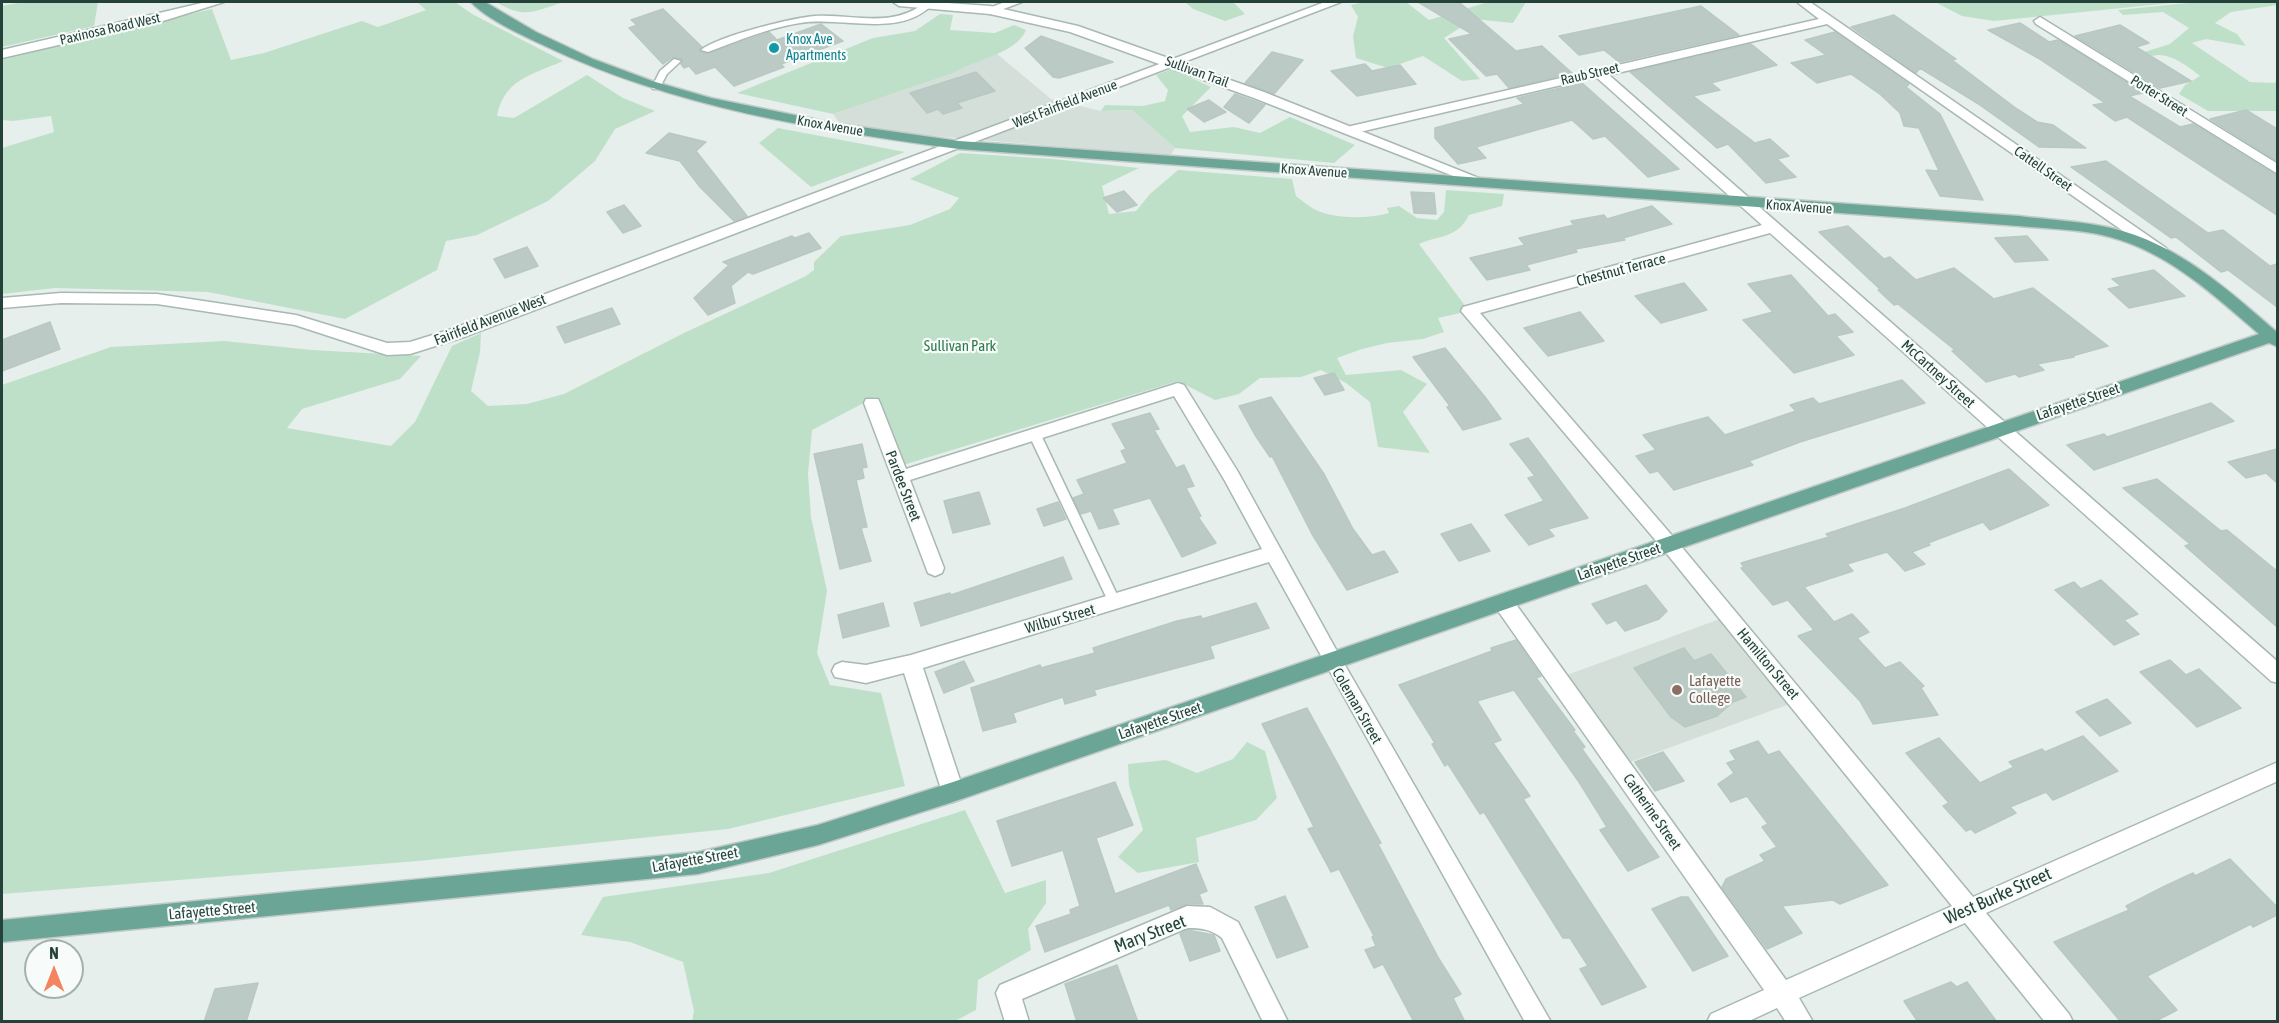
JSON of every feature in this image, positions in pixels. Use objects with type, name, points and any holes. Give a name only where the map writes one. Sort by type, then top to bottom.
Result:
[{"type":"main road","name":"Knox Avenue","points":[[477,2],[541,41],[615,74],[709,101],[819,125],[959,145],[2019,221],[2122,235],[2170,258]]},
{"type":"main road","name":"Cattell Street","points":[[2170,258],[2216,289],[2275,337]]},
{"type":"main road","name":"Lafayette Street","points":[[2,931],[565,878],[698,863],[818,835],[953,792],[2001,429],[2275,337]]},
{"type":"street","name":"Paxinosa Road West","points":[[2,54],[218,2]]},
{"type":"street","name":"Sullivan Trail","points":[[899,2],[990,10],[1074,29],[1171,62],[1484,183]]},
{"type":"street","points":[[990,10],[1016,2]]},
{"type":"street","name":"West Fairfield Avenue","points":[[959,145],[1171,62],[1335,2]]},
{"type":"street","name":"Cattell Street","points":[[1803,2],[2170,258]]},
{"type":"street","name":"Raub Street","points":[[1351,130],[1829,20]]},
{"type":"street","name":"Porter Street","points":[[2040,21],[2277,170]]},
{"type":"street","name":"McCartney Street","points":[[1598,72],[2277,675]]},
{"type":"street","name":"Fairifeld Avenue West","points":[[2,303],[61,298],[157,299],[296,320],[387,349],[410,348],[458,333],[959,145]]},
{"type":"street","name":"Chestnut Terrace","points":[[1469,311],[1773,227]]},
{"type":"street","name":"Hamilton Street","points":[[1469,311],[1669,544],[2061,1022]]},
{"type":"street","name":"Coleman Street","points":[[1035,435],[1178,389],[1275,553],[1332,661],[1539,1022]]},
{"type":"street","name":"Pardee Street","points":[[872,403],[935,568]]},
{"type":"street","points":[[900,477],[1035,435]]},
{"type":"street","name":"Wilbur Street","points":[[842,671],[866,674],[911,663],[1275,553]]},
{"type":"street","name":"Catherine Street","points":[[1503,602],[1801,1022]]},
{"type":"street","points":[[911,663],[953,792]]},
{"type":"street","name":"West Burke Street","points":[[1719,1022],[2277,771]]},
{"type":"street","name":"Mary Street","points":[[1017,1022],[1008,993],[1187,917],[1203,916],[1219,920],[1230,930],[1276,1022]]},
{"type":"lane","points":[[705,50],[756,30],[803,20],[834,17],[896,20],[920,14],[929,4]]},
{"type":"lane","points":[[656,87],[663,73],[677,61]]},
{"type":"lane","points":[[1035,435],[1115,603]]},
{"type":"shaded area","points":[[996,53],[1051,99],[1101,111],[1132,110],[1175,148],[1170,156],[888,132],[839,122],[833,114],[954,73],[968,63]]},
{"type":"shaded area","name":"Lafayette College","points":[[1728,616],[1798,701],[1619,766],[1556,679]]},
{"type":"green space","points":[[23,2],[98,2],[94,26],[2,47],[2,6]]},
{"type":"green space","points":[[417,2],[455,2],[472,14],[563,61],[530,75],[513,86],[506,94],[497,116],[514,118],[587,75],[623,98],[655,111],[615,129],[595,161],[548,201],[477,235],[446,241],[437,270],[345,319],[208,292],[55,288],[2,294],[2,148],[54,132],[51,116],[13,121],[2,120],[2,59],[212,9],[231,60],[264,53],[362,21],[378,27],[426,10]]},
{"type":"green space","points":[[496,2],[564,2],[544,9],[522,12],[514,11]]},
{"type":"green space","points":[[1185,2],[1233,2],[1245,14],[1225,21],[1193,9]]},
{"type":"green space","points":[[1365,2],[1406,2],[1429,20],[1488,2],[1526,2],[1513,23],[1474,19],[1444,38],[1480,79],[1462,81],[1423,56],[1388,68],[1356,58],[1353,36],[1358,17],[1351,5]]},
{"type":"green space","points":[[1935,2],[2181,2],[1994,21],[1962,16]]},
{"type":"green space","points":[[2198,2],[2277,2],[2277,5],[2231,12],[2215,23],[2237,34],[2246,46],[2206,39],[2192,43],[2250,82],[2275,83],[2277,79],[2277,111],[2208,111],[2179,94],[2185,85],[2200,76],[2180,62],[2163,55],[2135,60],[2122,59],[2170,44],[2189,28],[2163,12],[2123,15],[2118,10]]},
{"type":"green space","points":[[940,14],[953,15],[950,30],[995,33],[1014,25],[1026,30],[1013,45],[954,73],[833,114],[737,93],[873,38],[915,31]]},
{"type":"green space","points":[[1172,69],[1211,87],[1182,116],[1190,132],[1234,127],[1260,133],[1290,117],[1355,145],[1334,163],[1175,148],[1132,110],[1101,111],[1105,105],[1143,106],[1165,101],[1168,90],[1156,75]]},
{"type":"green space","points":[[778,128],[905,152],[811,187],[759,143]]},
{"type":"green space","name":"Sullivan Park","points":[[960,153],[1139,168],[1102,186],[1109,214],[1136,211],[1150,194],[1178,170],[1292,179],[1296,196],[1308,205],[1324,213],[1342,216],[1381,215],[1389,213],[1387,208],[1399,206],[1417,218],[1437,220],[1444,212],[1446,190],[1504,194],[1502,206],[1469,215],[1464,223],[1453,232],[1419,244],[1469,311],[1438,318],[1444,332],[1423,339],[1387,343],[1362,349],[1337,358],[1346,375],[1401,370],[1427,384],[1403,412],[1430,453],[1378,447],[1370,402],[1346,383],[1321,370],[1301,377],[1260,378],[1239,394],[1215,400],[1178,381],[903,465],[875,397],[812,430],[808,474],[811,517],[827,591],[817,653],[830,685],[881,693],[905,786],[728,829],[418,861],[2,894],[2,385],[111,347],[224,341],[312,350],[421,356],[400,379],[302,409],[287,428],[391,446],[415,422],[452,346],[481,333],[480,352],[471,391],[488,406],[527,404],[564,394],[684,333],[806,276],[814,270],[814,262],[841,236],[910,225],[950,209],[959,198],[910,179]]},
{"type":"green space","points":[[1247,742],[1265,751],[1277,798],[1256,820],[1196,838],[1199,862],[1138,873],[1118,857],[1143,830],[1129,785],[1128,764],[1166,760],[1197,773],[1233,759]]},
{"type":"green space","points":[[965,810],[1005,893],[1046,880],[1046,903],[1028,929],[1031,950],[978,980],[976,1010],[955,1021],[692,1021],[694,1011],[683,962],[630,942],[581,935],[603,897],[769,873]]},
{"type":"building","points":[[1418,2],[1459,2],[1516,51],[1542,46],[1572,73],[1509,88],[1497,74],[1486,76],[1449,39],[1472,34]]},
{"type":"building","points":[[1701,6],[1739,35],[1619,62],[1604,50],[1579,55],[1559,36]]},
{"type":"building","name":"Knox Ave Apartments","points":[[663,9],[702,47],[699,51],[707,54],[769,32],[777,40],[821,24],[843,41],[781,64],[784,67],[734,86],[715,67],[696,74],[689,66],[684,68],[681,64],[682,59],[673,57],[663,64],[629,28],[637,25],[631,20]]},
{"type":"building","points":[[1894,15],[1956,59],[1952,60],[2017,109],[2037,122],[2053,125],[2086,148],[2039,147],[1977,103],[1920,68],[1916,73],[1851,27]]},
{"type":"building","points":[[2020,23],[2049,42],[2058,40],[2143,93],[2129,96],[2180,127],[2193,124],[2277,176],[2277,215],[2127,117],[2115,121],[2093,105],[2105,103],[2038,58],[1988,30]]},
{"type":"building","points":[[2120,25],[2149,43],[2136,47],[2191,81],[2160,88],[2075,36]]},
{"type":"building","points":[[1835,32],[1909,84],[1906,87],[1940,114],[1983,200],[1940,196],[1926,170],[1939,171],[1919,128],[1904,126],[1900,113],[1881,95],[1851,74],[1817,83],[1791,63],[1826,55],[1805,40]]},
{"type":"building","points":[[1041,36],[1113,62],[1059,78],[1053,77],[1025,48]]},
{"type":"building","points":[[1751,44],[1777,65],[1711,83],[1720,90],[1693,96],[1755,143],[1770,139],[1789,156],[1777,159],[1796,177],[1766,183],[1728,144],[1717,148],[1630,72]]},
{"type":"building","points":[[1272,52],[1303,60],[1274,94],[1245,83]]},
{"type":"building","points":[[1365,64],[1372,71],[1400,65],[1416,84],[1357,96],[1331,71]]},
{"type":"building","points":[[976,72],[995,91],[957,103],[962,108],[943,114],[938,109],[927,113],[910,93]]},
{"type":"building","points":[[1582,83],[1679,169],[1648,177],[1605,136],[1593,139],[1572,120],[1476,147],[1486,158],[1458,164],[1435,138],[1435,128],[1524,104],[1517,98]]},
{"type":"building","points":[[1235,94],[1265,105],[1249,123],[1224,107]]},
{"type":"building","points":[[1209,100],[1226,112],[1204,122],[1187,109]]},
{"type":"building","points":[[2246,110],[2277,129],[2277,161],[2210,119]]},
{"type":"building","points":[[669,133],[706,142],[696,151],[747,216],[734,221],[700,187],[680,161],[646,153]]},
{"type":"building","points":[[2106,161],[2208,233],[2223,230],[2270,266],[2277,264],[2277,307],[2228,270],[2221,272],[2176,237],[2171,238],[2071,167]]},
{"type":"building","points":[[1124,191],[1137,205],[1117,212],[1103,198]]},
{"type":"building","points":[[1411,192],[1434,193],[1436,214],[1414,213]]},
{"type":"building","points":[[624,205],[641,226],[623,233],[607,212]]},
{"type":"building","points":[[1652,206],[1672,224],[1623,238],[1625,240],[1575,249],[1577,252],[1526,265],[1530,270],[1487,280],[1470,258],[1525,245],[1519,238],[1574,225],[1571,221],[1604,215],[1607,219]]},
{"type":"building","points":[[1848,226],[1884,259],[1890,257],[1916,280],[1954,268],[1994,299],[2033,288],[2108,346],[2072,356],[2074,357],[2037,364],[2044,370],[2019,377],[2015,374],[1986,382],[1952,351],[1955,350],[1898,304],[1894,305],[1819,232]]},
{"type":"building","points":[[809,233],[821,248],[753,274],[748,272],[731,286],[735,303],[708,315],[694,298],[729,265],[723,262],[792,236],[795,238]]},
{"type":"building","points":[[2027,236],[2048,260],[2015,262],[1995,238]]},
{"type":"building","points":[[527,247],[538,266],[505,278],[494,259]]},
{"type":"building","points":[[2154,270],[2185,296],[2129,308],[2108,289],[2121,286],[2112,279]]},
{"type":"building","points":[[1791,275],[1828,316],[1835,314],[1853,332],[1836,336],[1854,355],[1794,373],[1743,320],[1773,312],[1748,284]]},
{"type":"building","points":[[1684,283],[1707,310],[1661,323],[1635,296]]},
{"type":"building","points":[[612,308],[620,324],[565,343],[557,327]]},
{"type":"building","points":[[1580,312],[1604,341],[1548,356],[1524,328]]},
{"type":"building","points":[[50,322],[60,349],[2,371],[2,340]]},
{"type":"building","points":[[1445,348],[1501,419],[1463,430],[1447,407],[1450,406],[1413,357]]},
{"type":"building","points":[[1334,373],[1344,390],[1325,395],[1314,378]]},
{"type":"building","points":[[1902,380],[1925,403],[1800,442],[1749,461],[1753,465],[1674,490],[1658,471],[1650,473],[1636,456],[1656,450],[1643,435],[1708,417],[1725,435],[1796,411],[1790,405],[1813,398],[1819,404]]},
{"type":"building","points":[[1271,397],[1324,474],[1353,529],[1372,555],[1384,551],[1398,572],[1347,590],[1312,534],[1272,456],[1270,457],[1255,435],[1239,406]]},
{"type":"building","points":[[2211,403],[2234,421],[2094,470],[2067,445],[2104,434],[2107,437]]},
{"type":"building","points":[[1150,413],[1159,429],[1154,430],[1176,468],[1184,465],[1194,486],[1186,488],[1201,516],[1198,517],[1216,543],[1182,557],[1150,498],[1112,509],[1119,524],[1099,529],[1091,511],[1081,514],[1073,498],[1084,494],[1077,480],[1127,463],[1121,451],[1126,449],[1112,424]]},
{"type":"building","points":[[1528,438],[1588,518],[1548,529],[1554,536],[1529,545],[1505,515],[1544,501],[1528,478],[1535,476],[1510,444]]},
{"type":"building","points":[[862,444],[867,467],[862,468],[864,478],[856,480],[867,527],[861,528],[871,561],[840,569],[814,454]]},
{"type":"building","points":[[2277,449],[2277,483],[2266,473],[2246,478],[2228,462]]},
{"type":"building","points":[[2009,469],[2049,505],[1990,530],[1983,522],[1928,543],[1930,545],[1912,552],[1925,564],[1905,571],[1887,552],[1847,564],[1853,571],[1804,587],[1834,622],[1852,614],[1869,632],[1857,638],[1885,668],[1900,662],[1924,686],[1921,688],[1938,715],[1873,724],[1860,701],[1798,636],[1814,630],[1788,600],[1773,605],[1741,568],[1744,567],[1741,563],[1829,537],[1826,534],[1905,508]]},
{"type":"building","points":[[2157,479],[2221,531],[2227,530],[2277,571],[2277,627],[2185,546],[2190,544],[2123,488]]},
{"type":"building","points":[[979,492],[990,524],[953,533],[944,501]]},
{"type":"building","points":[[1058,502],[1066,519],[1044,526],[1037,509]]},
{"type":"building","points":[[1471,524],[1490,551],[1459,561],[1441,534]]},
{"type":"building","points":[[1063,557],[1072,579],[921,626],[914,603],[950,593],[951,595]]},
{"type":"building","points":[[2101,580],[2138,614],[2124,620],[2139,634],[2114,645],[2055,590],[2074,582],[2081,589]]},
{"type":"building","points":[[1646,585],[1667,611],[1659,619],[1625,631],[1616,620],[1607,624],[1592,604]]},
{"type":"building","points":[[883,603],[889,626],[843,638],[838,615]]},
{"type":"building","points":[[1256,603],[1269,628],[1210,646],[1214,658],[1094,690],[1096,695],[1065,704],[1063,697],[1013,713],[1016,722],[983,731],[971,688],[1040,665],[1041,668],[1095,653],[1093,648],[1177,621],[1201,616],[1202,619]]},
{"type":"building","points":[[1516,640],[1541,676],[1536,678],[1575,730],[1573,731],[1585,747],[1582,749],[1659,857],[1628,871],[1600,830],[1607,827],[1579,782],[1514,690],[1477,701],[1501,740],[1493,743],[1530,796],[1523,799],[1646,987],[1602,1005],[1580,969],[1588,966],[1570,938],[1563,938],[1484,812],[1480,814],[1448,764],[1445,766],[1432,744],[1435,743],[1399,685]]},
{"type":"building","points":[[1684,648],[1694,661],[1711,654],[1746,697],[1733,702],[1717,716],[1685,727],[1671,717],[1634,668]]},
{"type":"building","points":[[2170,660],[2186,675],[2199,669],[2241,708],[2197,727],[2140,672]]},
{"type":"building","points":[[964,661],[974,681],[944,693],[935,672]]},
{"type":"building","points":[[2107,699],[2131,723],[2100,736],[2076,712]]},
{"type":"building","points":[[1307,708],[1381,843],[1378,844],[1439,959],[1461,994],[1453,998],[1465,1022],[1414,1022],[1383,964],[1374,968],[1365,950],[1376,946],[1372,937],[1374,936],[1339,869],[1331,872],[1308,829],[1314,827],[1262,724]]},
{"type":"building","points":[[2083,736],[2118,771],[2053,800],[2046,792],[2010,807],[2016,813],[1975,833],[1971,829],[1966,831],[1943,806],[1949,803],[1906,753],[1939,738],[1980,783],[2014,767],[2009,762],[2042,749],[2045,752]]},
{"type":"building","points":[[1758,741],[1768,755],[1779,751],[1888,885],[1840,904],[1833,900],[1782,906],[1802,933],[1767,949],[1722,887],[1726,879],[1765,861],[1760,855],[1777,847],[1762,827],[1768,824],[1747,796],[1731,802],[1718,784],[1734,773],[1727,763],[1736,760],[1730,751]]},
{"type":"building","points":[[1663,752],[1684,781],[1655,791],[1635,762]]},
{"type":"building","points":[[1115,782],[1133,825],[1096,838],[1115,894],[1196,864],[1207,891],[1199,894],[1203,904],[1187,904],[1171,910],[1169,905],[1045,952],[1036,926],[1071,914],[1070,910],[1080,906],[1063,850],[1012,866],[997,821]]},
{"type":"building","points":[[2230,859],[2277,907],[2277,915],[2253,927],[2251,924],[2147,976],[2177,1010],[2154,1022],[2121,1022],[2054,942],[2129,910],[2126,906],[2163,887],[2193,873],[2195,876]]},
{"type":"building","points":[[1285,896],[1308,947],[1277,958],[1255,907]]},
{"type":"building","points":[[1681,897],[1688,897],[1728,956],[1693,971],[1652,909]]},
{"type":"building","points":[[1187,930],[1214,935],[1220,951],[1190,961],[1180,934]]},
{"type":"building","points":[[1117,965],[1138,1022],[1077,1022],[1065,984]]},
{"type":"building","points":[[1951,982],[1957,987],[1967,982],[1997,1022],[1918,1022],[1904,1001]]},
{"type":"building","points":[[258,983],[246,1022],[204,1022],[215,989]]},
{"type":"place","name":"Knox Ave Apartments","points":[[774,48]]},
{"type":"place","name":"Lafayette College","points":[[1677,690]]}]
